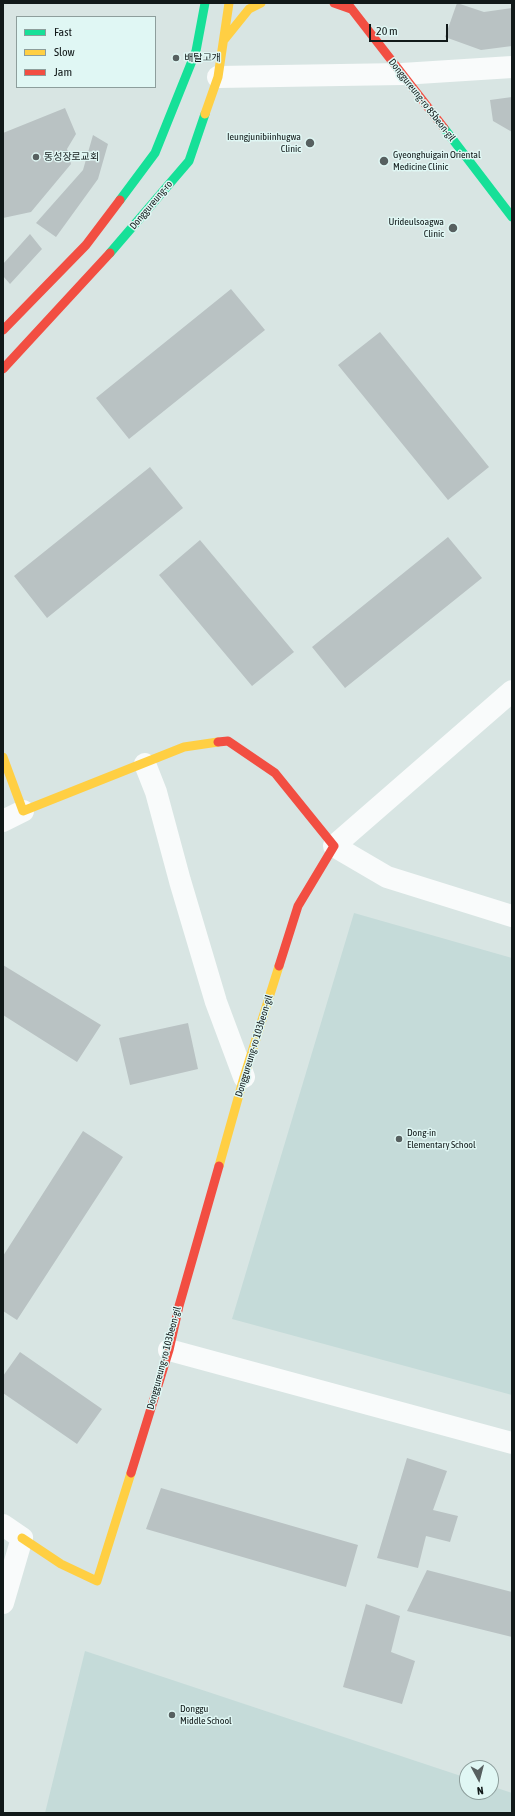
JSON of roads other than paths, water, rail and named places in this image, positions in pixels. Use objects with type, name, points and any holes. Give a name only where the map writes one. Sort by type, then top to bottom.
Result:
[{"type":"street","points":[[3,330],[86,244],[156,154],[196,50],[205,3]]},
{"type":"street","name":"Donggureung-ro","points":[[3,369],[117,245],[188,161],[218,77],[229,3]]},
{"type":"street","points":[[224,40],[248,9],[261,3]]},
{"type":"street","points":[[334,3],[349,6]]},
{"type":"street","name":"Donggureung-ro 85beon-gil","points":[[349,6],[509,206]]},
{"type":"street","points":[[218,77],[402,74],[512,66]]},
{"type":"street","points":[[334,846],[512,691]]},
{"type":"street","points":[[3,821],[23,811],[145,764],[184,747],[228,741],[275,773],[334,846],[387,877],[512,916]]},
{"type":"street","points":[[3,757],[23,811]]},
{"type":"street","points":[[145,764],[156,792],[180,881],[216,1002],[244,1077]]},
{"type":"street","name":"Donggureung-ro 103beon-gil","points":[[22,1538],[61,1564],[97,1581],[169,1350],[179,1306],[244,1077],[298,906],[334,846]]},
{"type":"street","points":[[169,1350],[512,1443]]},
{"type":"street","points":[[3,1525],[22,1538],[3,1603]]},
{"type":"place","name":"배탈고개","points":[[176,58]]},
{"type":"place","name":"Ieungjunibiinhugwa Clinic","points":[[310,143]]},
{"type":"place","name":"동성장로교회","points":[[36,157]]},
{"type":"place","name":"Gyeonghuigain Oriental Medicine Clinic","points":[[384,161]]},
{"type":"place","name":"Urideulsoagwa Clinic","points":[[453,228]]},
{"type":"place","name":"Dong-in Elementary School","points":[[399,1139]]},
{"type":"place","name":"Donggu Middle School","points":[[172,1715]]}]
